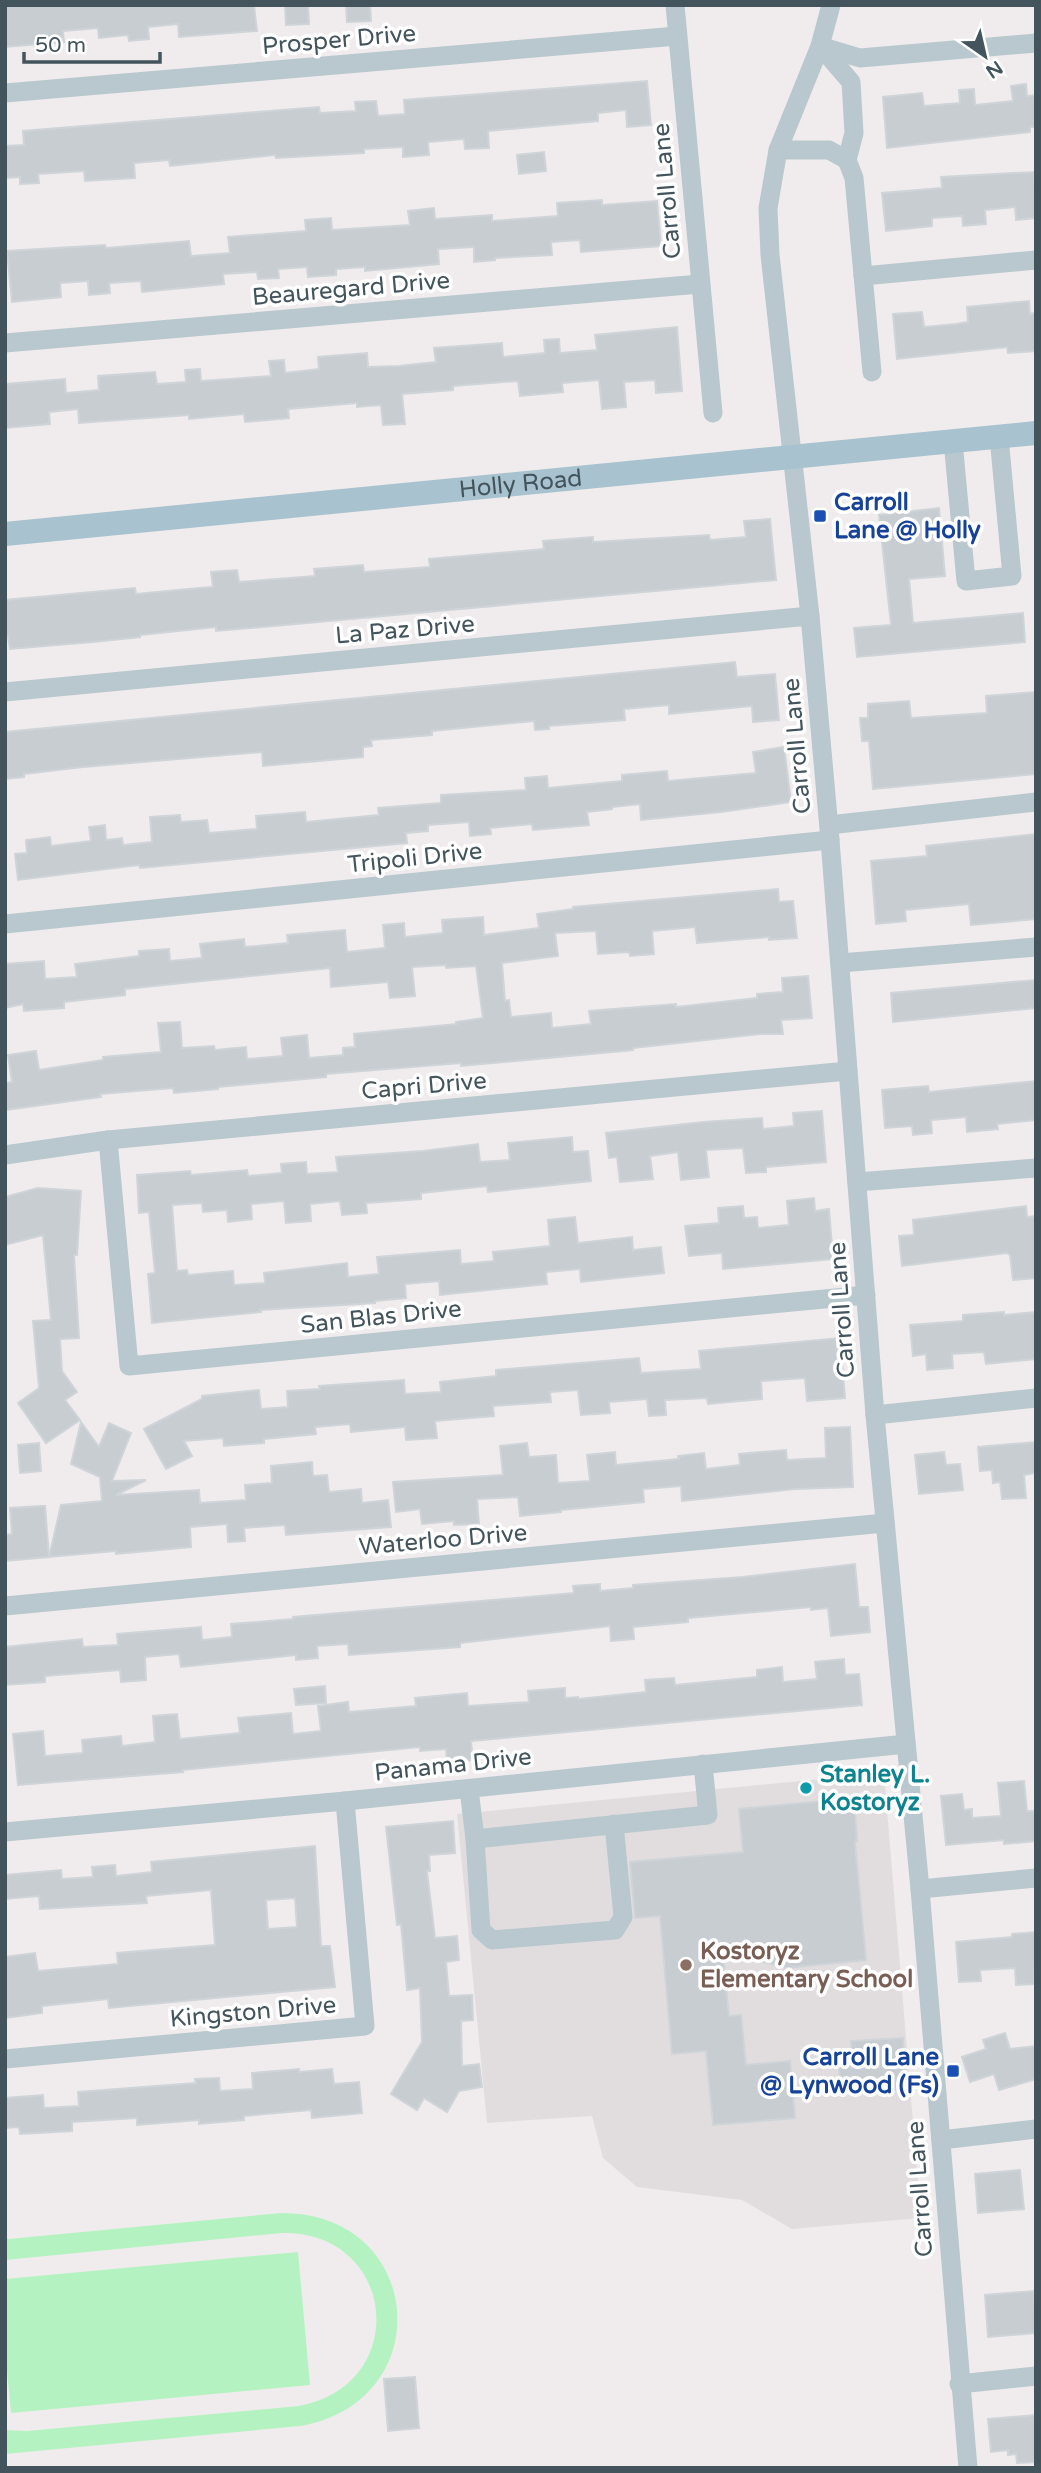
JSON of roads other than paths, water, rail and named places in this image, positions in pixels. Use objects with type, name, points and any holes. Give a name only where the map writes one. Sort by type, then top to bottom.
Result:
[{"type":"main road","name":"Holly Road","points":[[5,534],[1036,433]]},
{"type":"street","name":"Carroll Lane","points":[[675,5],[713,413]]},
{"type":"street","name":"Carroll Lane","points":[[831,5],[820,46],[778,150],[768,208],[769,243],[810,616],[830,833],[875,1415],[920,1889],[968,2468]]},
{"type":"street","name":"Prosper Drive","points":[[5,93],[677,36]]},
{"type":"street","points":[[820,46],[860,58],[1036,43]]},
{"type":"street","points":[[820,46],[850,82],[854,133],[847,160],[854,178],[873,372]]},
{"type":"street","points":[[778,150],[829,150],[847,160]]},
{"type":"street","points":[[863,276],[1036,260]]},
{"type":"street","name":"Beauregard Drive","points":[[5,343],[700,284]]},
{"type":"street","points":[[953,441],[967,581],[1012,576],[999,437]]},
{"type":"street","name":"La Paz Drive","points":[[5,692],[810,616]]},
{"type":"street","name":"Tripoli Drive","points":[[5,924],[830,833],[1036,802]]},
{"type":"street","points":[[840,963],[1036,947]]},
{"type":"street","name":"Capri Drive","points":[[5,1155],[108,1140],[848,1071]]},
{"type":"street","name":"San Blas Drive","points":[[108,1140],[128,1366],[866,1295]]},
{"type":"street","points":[[857,1182],[1036,1168]]},
{"type":"street","points":[[875,1415],[1036,1398]]},
{"type":"street","name":"Waterloo Drive","points":[[5,1606],[886,1523]]},
{"type":"street","name":"Panama Drive","points":[[5,1832],[345,1801],[906,1744]]},
{"type":"street","points":[[475,1839],[708,1815],[703,1765]]},
{"type":"street","points":[[468,1788],[475,1839],[481,1930],[492,1940],[615,1930],[623,1917],[614,1824]]},
{"type":"street","name":"Kingston Drive","points":[[5,2059],[365,2026],[345,1801]]},
{"type":"street","points":[[920,1889],[1036,1878]]},
{"type":"street","points":[[942,2140],[1036,2129]]},
{"type":"street","points":[[959,2384],[1036,2376]]},
{"type":"place","name":"Carroll Lane @ Holly","points":[[820,516]]},
{"type":"place","name":"Stanley L. Kostoryz","points":[[806,1788]]},
{"type":"place","name":"Kostoryz Elementary School","points":[[686,1965]]},
{"type":"place","name":"Carroll Lane @ Lynwood (Fs)","points":[[953,2071]]}]
